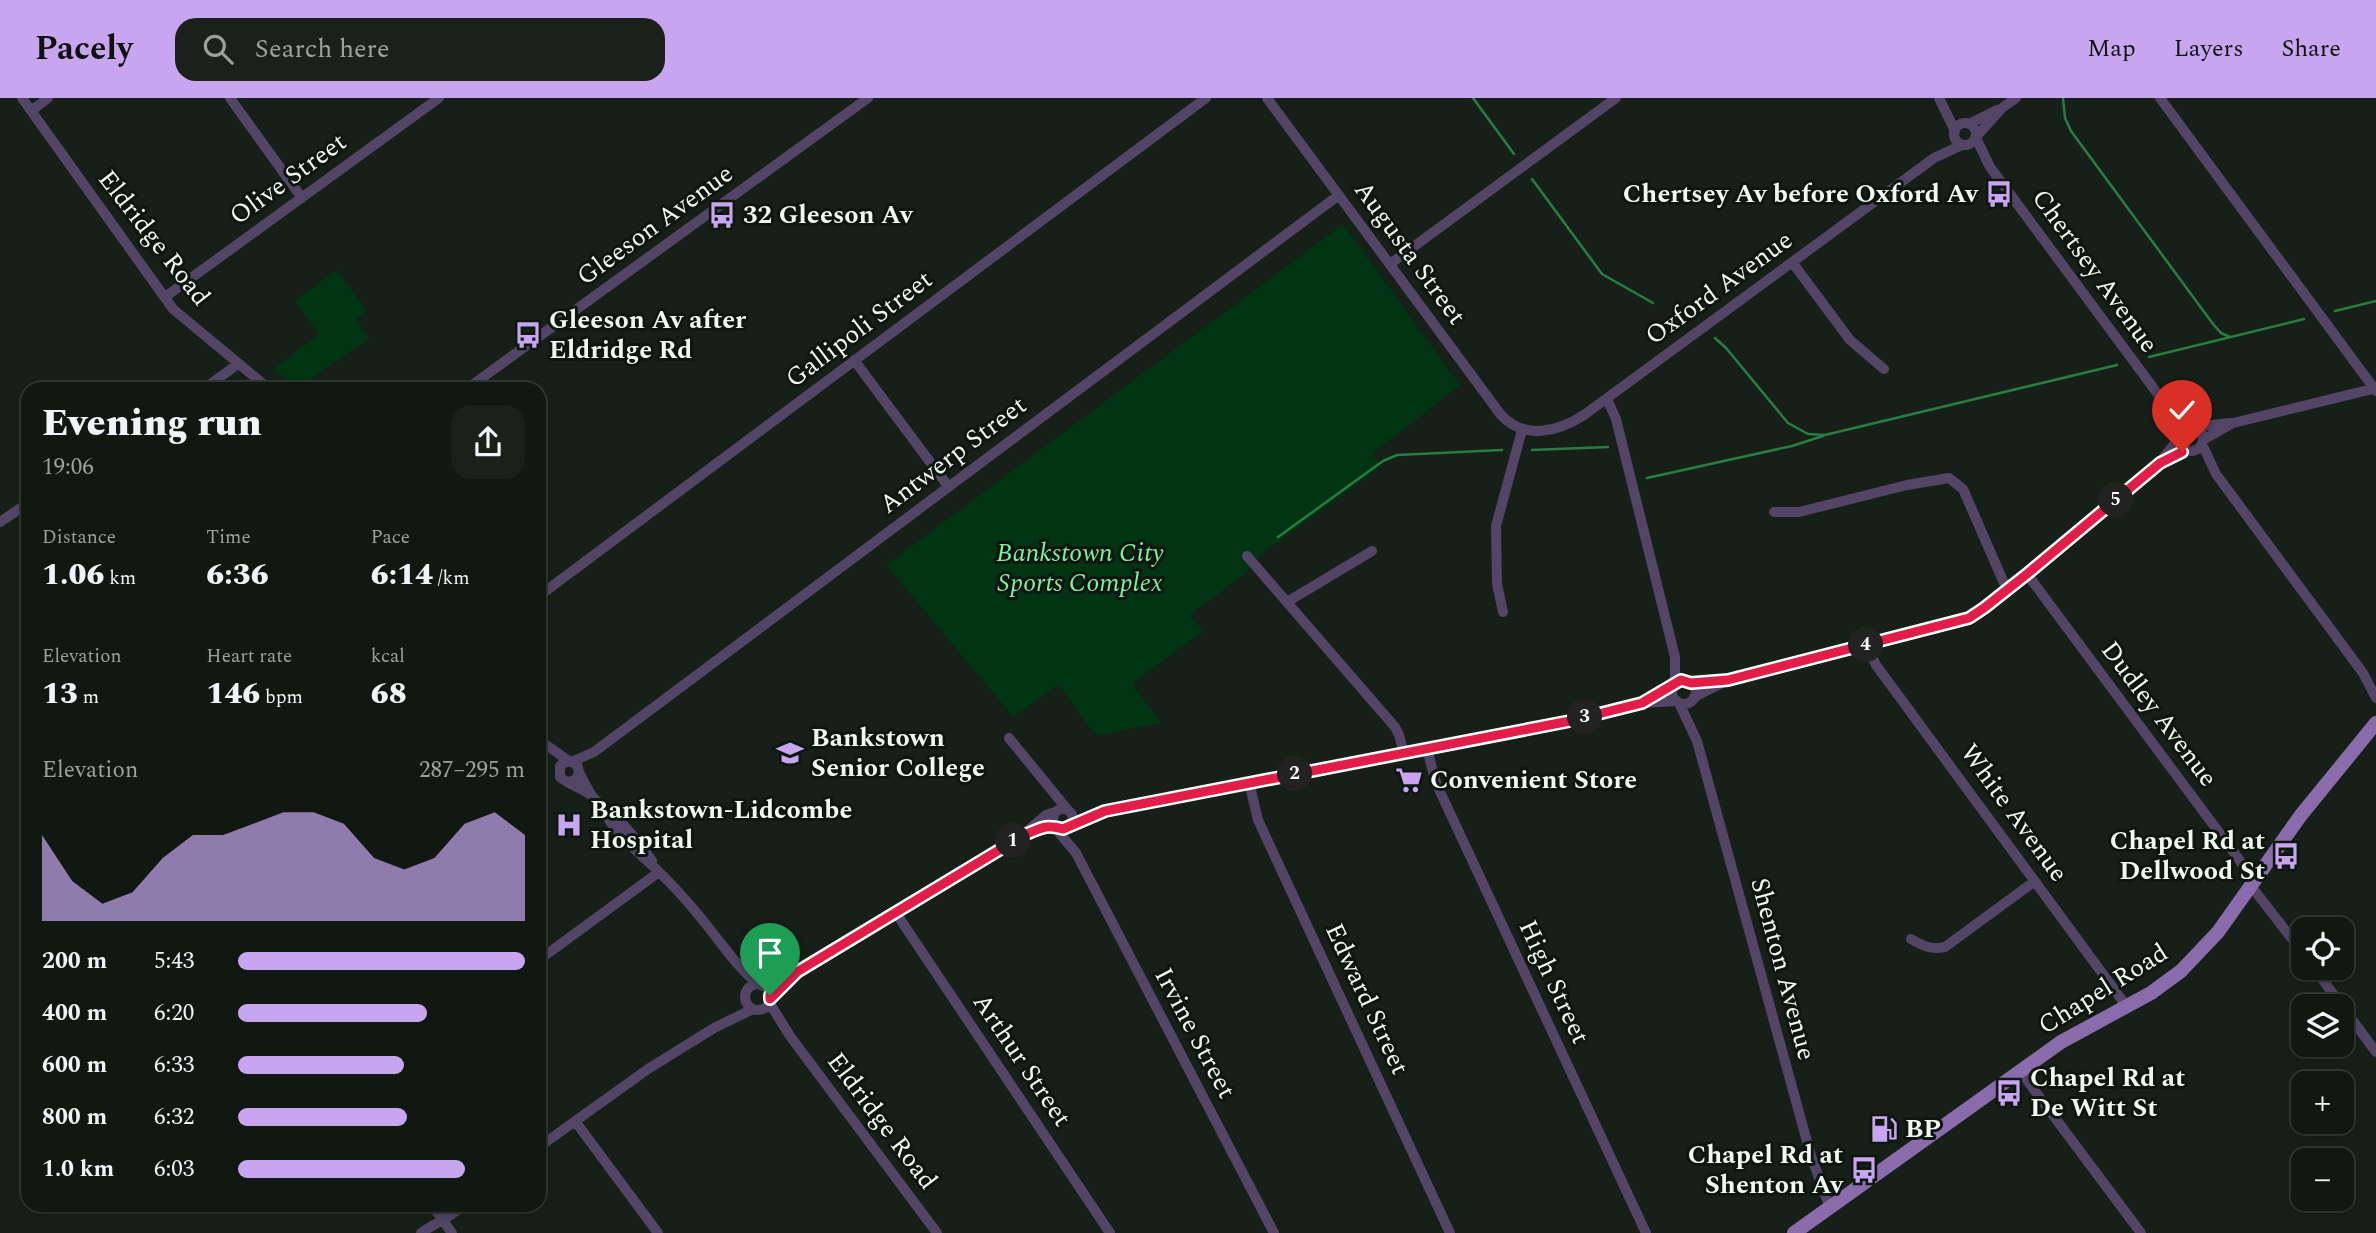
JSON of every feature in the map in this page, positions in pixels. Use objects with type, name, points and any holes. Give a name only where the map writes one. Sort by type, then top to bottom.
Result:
[{"type":"main road","name":"Chapel Road","points":[[1794,1233],[2061,1042],[2160,987],[2191,962],[2218,932],[2301,814],[2376,723]]},
{"type":"street","name":"Eldridge Road","points":[[22,98],[179,315],[260,382]]},
{"type":"street","points":[[31,111],[48,98]]},
{"type":"street","points":[[230,98],[302,198]]},
{"type":"street","name":"Gleeson Avenue","points":[[476,382],[868,98]]},
{"type":"street","name":"Gallipoli Street","points":[[546,591],[1206,98]]},
{"type":"street","name":"Augusta Street","points":[[1267,98],[1501,415],[1522,430]]},
{"type":"street","points":[[1390,264],[1616,98]]},
{"type":"street","points":[[1939,99],[1957,141],[1970,145],[2003,108],[2016,98]]},
{"type":"street","points":[[1642,703],[1684,680],[1728,680],[1969,618],[2027,574],[2160,463],[2185,428],[2233,423],[2375,389],[2160,98]]},
{"type":"street","name":"Olive Street","points":[[165,297],[436,99]]},
{"type":"street","points":[[1939,99],[1976,130],[1976,137]]},
{"type":"street","points":[[1955,132],[1961,124],[1968,124],[2003,108]]},
{"type":"street","name":"Oxford Avenue","points":[[1934,158],[1955,132]]},
{"type":"street","name":"Chertsey Avenue","points":[[1976,137],[1990,167],[2163,401],[2192,427]]},
{"type":"street","name":"Oxford Avenue","points":[[1522,430],[1539,432],[1578,420],[1934,158],[1963,145]]},
{"type":"street","name":"Chertsey Avenue","points":[[1963,145],[1990,167]]},
{"type":"street","name":"Antwerp Street","points":[[575,766],[1339,195]]},
{"type":"street","points":[[1792,262],[1850,340],[1884,369]]},
{"type":"street","points":[[855,360],[948,486]]},
{"type":"street","points":[[213,382],[238,364]]},
{"type":"street","points":[[1607,399],[1616,419],[1675,657],[1675,684],[1672,692],[1678,702]]},
{"type":"street","name":"Chertsey Avenue","points":[[2163,401],[2179,436]]},
{"type":"street","points":[[2160,463],[2197,450],[2203,442],[2233,423]]},
{"type":"street","points":[[2192,427],[2202,433],[2216,474],[2362,673],[2373,694]]},
{"type":"street","points":[[1503,612],[1497,584],[1496,526],[1522,430]]},
{"type":"street","points":[[2179,436],[2180,446],[2216,474]]},
{"type":"street","points":[[1774,512],[1799,512],[1907,485],[1949,478],[1963,489],[2007,590]]},
{"type":"street","points":[[0,522],[21,508]]},
{"type":"street","points":[[1287,602],[1372,551]]},
{"type":"street","points":[[1247,556],[1395,727],[1404,753]]},
{"type":"street","name":"Dudley Avenue","points":[[2027,574],[2291,936]]},
{"type":"street","name":"White Avenue","points":[[1866,645],[1876,664],[2127,1007]]},
{"type":"street","points":[[1675,657],[1695,688],[1694,698]]},
{"type":"street","points":[[1062,811],[1052,819],[1056,826],[1063,829],[1105,811],[1570,721],[1642,703],[1685,704],[1728,680]]},
{"type":"street","name":"Shenton Avenue","points":[[1694,698],[1697,741]]},
{"type":"street","name":"Shenton Avenue","points":[[1678,702],[1697,741],[1811,1156],[1830,1208]]},
{"type":"street","points":[[1009,738],[1062,811],[1073,819],[1070,825]]},
{"type":"street","points":[[546,745],[575,766],[603,808],[609,822],[659,872],[735,962],[769,991],[770,1000]]},
{"type":"street","name":"High Street","points":[[1427,749],[1436,783],[1646,1233]]},
{"type":"street","points":[[546,750],[561,778],[592,795]]},
{"type":"street","points":[[559,770],[562,764],[575,766]]},
{"type":"street","points":[[569,782],[577,779],[575,766]]},
{"type":"street","name":"Edward Street","points":[[1249,782],[1258,820],[1450,1233]]},
{"type":"street","points":[[713,1028],[746,996],[752,986],[797,972],[1024,835],[1046,814],[1062,811],[1105,811]]},
{"type":"street","name":"Irvine Street","points":[[1070,825],[1076,853]]},
{"type":"street","points":[[1024,835],[1056,826]]},
{"type":"street","name":"Irvine Street","points":[[1056,826],[1076,853],[1274,1233]]},
{"type":"street","points":[[546,955],[659,872]]},
{"type":"street","points":[[1911,939],[1925,947],[1945,947],[2035,881]]},
{"type":"street","name":"Arthur Street","points":[[896,912],[1110,1233]]},
{"type":"street","points":[[735,962],[748,1005],[757,1009]]},
{"type":"street","points":[[546,1142],[648,1069],[713,1028],[766,1007],[797,972]]},
{"type":"street","points":[[2323,980],[2376,1052]]},
{"type":"street","name":"Eldridge Road","points":[[770,1000],[790,1036],[937,1233]]},
{"type":"street","name":"Eldridge Road","points":[[757,1009],[790,1036]]},
{"type":"street","points":[[2020,1071],[2141,1233]]},
{"type":"street","points":[[575,1121],[657,1233]]},
{"type":"street","points":[[437,1212],[452,1233]]},
{"type":"street","points":[[442,1219],[445,1212]]},
{"type":"street","points":[[421,1233],[454,1212]]},
{"type":"green space","name":"Bankstown City Sports Complex","points":[[1343,224],[1460,385],[1373,453],[1381,466],[1263,553],[1243,575],[1190,615],[1203,631],[1132,684],[1161,723],[1096,736],[1059,685],[1013,717],[886,565]]},
{"type":"green space","points":[[337,270],[367,312],[356,320],[370,338],[306,382],[289,382],[273,369],[319,334],[295,301]]},
{"type":"waterway","points":[[1473,98],[1514,154]]},
{"type":"waterway","points":[[2063,98],[2065,118],[2071,131],[2213,324],[2221,333],[2230,337]]},
{"type":"waterway","points":[[1532,179],[1602,274],[1653,303]]},
{"type":"waterway","points":[[2335,311],[2376,301]]},
{"type":"waterway","points":[[2149,357],[2304,319]]},
{"type":"waterway","points":[[1715,338],[1788,423],[1808,434],[1825,435],[2117,365]]},
{"type":"waterway","points":[[1647,478],[1792,446],[1823,436]]},
{"type":"waterway","points":[[1532,450],[1608,447]]},
{"type":"waterway","points":[[1278,537],[1383,461],[1397,455],[1502,450]]},
{"type":"place","name":"Chertsey Av before Oxford Av","points":[[1999,194]]},
{"type":"place","name":"32 Gleeson Av","points":[[722,215]]},
{"type":"place","name":"Gleeson Av after Eldridge Rd","points":[[528,335]]},
{"type":"place","name":"Bankstown Senior College","points":[[790,753]]},
{"type":"place","name":"Convenient Store","points":[[1409,780]]},
{"type":"place","name":"Bankstown-Lidcombe Hospital","points":[[569,825]]},
{"type":"place","name":"Chapel Rd at Dellwood St","points":[[2286,856]]},
{"type":"place","name":"Chapel Rd at De Witt St","points":[[2009,1093]]},
{"type":"place","name":"BP","points":[[1884,1129]]},
{"type":"place","name":"Chapel Rd at Shenton Av","points":[[1864,1170]]},
{"type":"route","points":[[770,995],[770,999],[797,972],[1024,835],[1046,827],[1055,825],[1063,829],[1105,811],[1570,721],[1642,703],[1681,680],[1691,683],[1728,680],[1969,618],[2027,574],[2160,463],[2182,452]]}]
